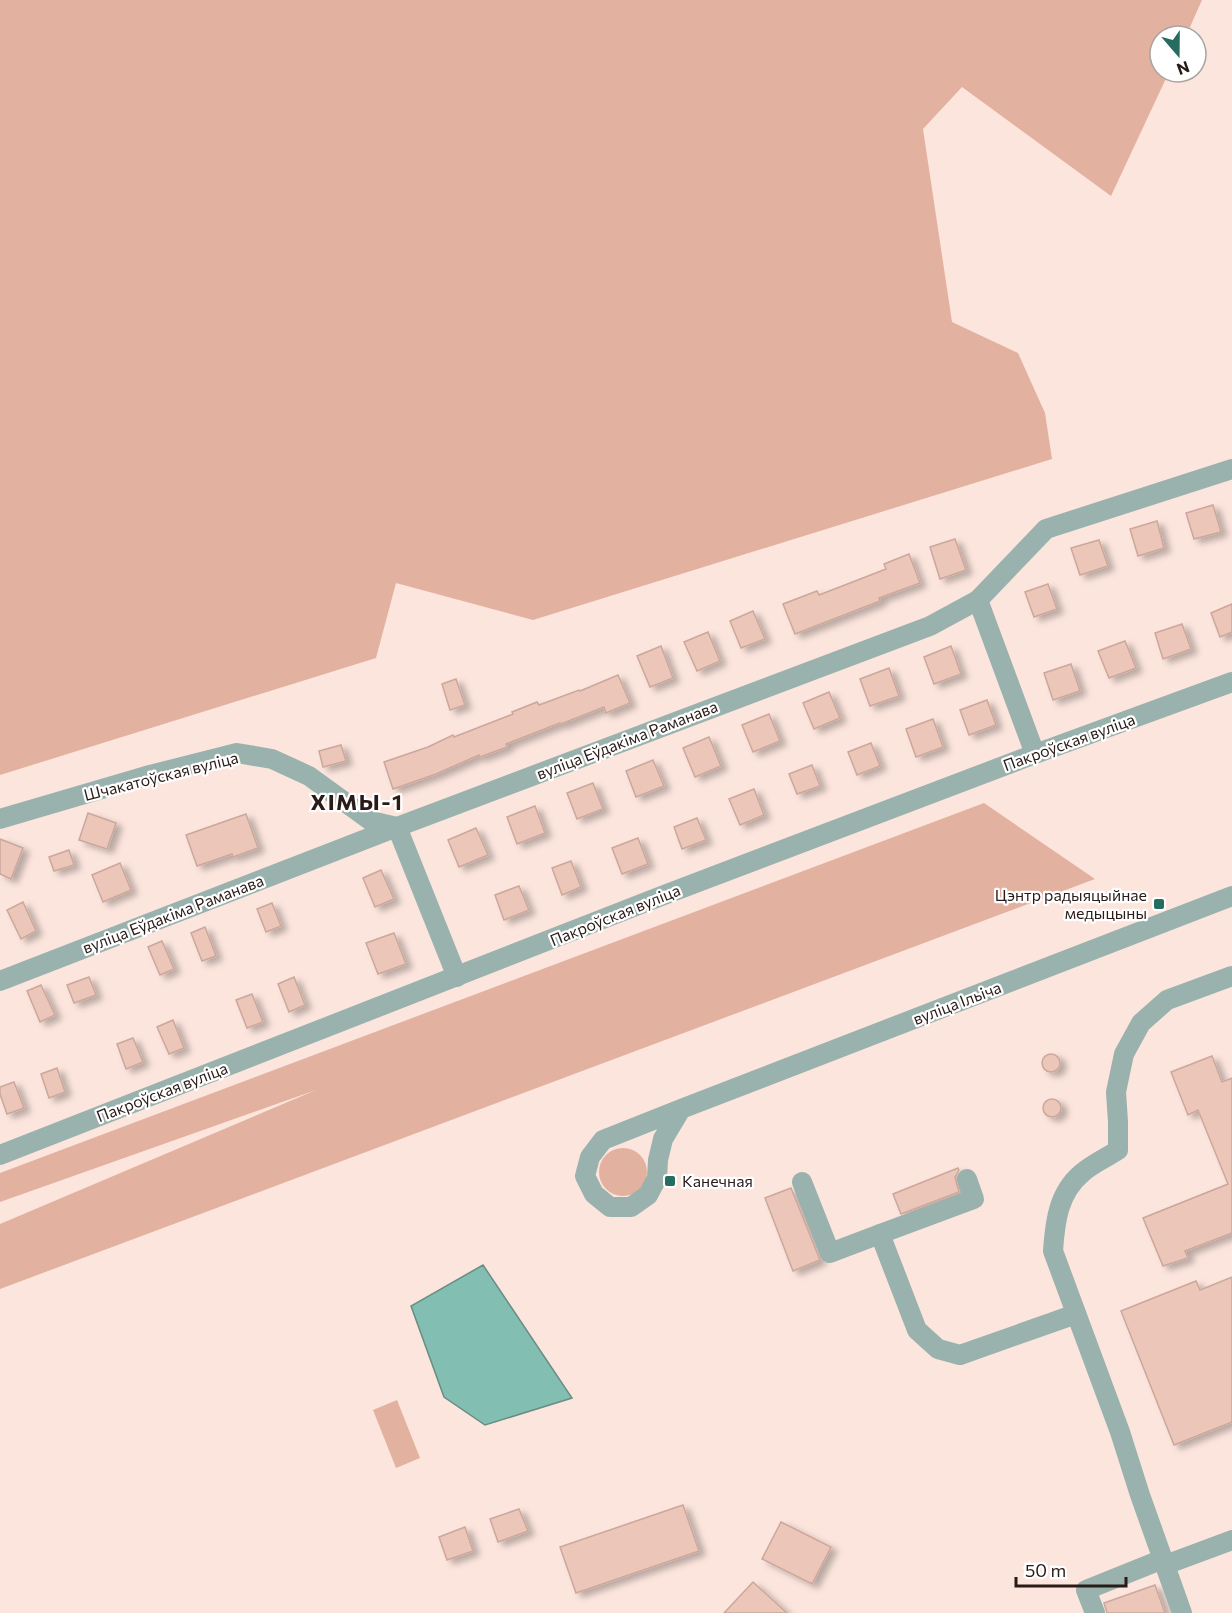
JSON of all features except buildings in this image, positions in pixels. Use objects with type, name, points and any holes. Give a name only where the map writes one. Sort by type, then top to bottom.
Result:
[{"type":"street","name":"вуліца Еўдакіма Раманава","points":[[0,981],[397,827],[930,626],[978,600],[1046,529],[1232,470]]},
{"type":"street","points":[[978,600],[1035,754]]},
{"type":"street","name":"Пакроўская вуліца","points":[[0,1155],[675,891],[1232,682]]},
{"type":"street","name":"Шчакатоўская вуліца","points":[[0,819],[146,776],[237,753],[272,759],[309,776],[371,821],[397,827]]},
{"type":"street","points":[[397,827],[457,977]]},
{"type":"street","name":"вуліца Ільіча","points":[[681,1109],[663,1138],[657,1178],[648,1196],[631,1207],[610,1207],[594,1194],[585,1176],[590,1157],[603,1140],[681,1109],[1232,896]]},
{"type":"street","points":[[1182,1613],[1120,1432],[1053,1251],[1054,1224],[1062,1198],[1081,1174],[1118,1150],[1116,1092],[1124,1054],[1141,1023],[1167,1000],[1232,975]]},
{"type":"street","points":[[802,1182],[830,1253],[974,1199],[967,1179]]},
{"type":"street","points":[[880,1234],[917,1330],[938,1348],[960,1355],[1077,1314]]},
{"type":"street","points":[[1095,1613],[1086,1590],[1232,1540]]},
{"type":"shaded area","points":[[0,0],[1202,0],[1191,24],[1148,24],[1148,84],[1163,84],[1111,196],[962,87],[923,129],[952,322],[1018,353],[1045,413],[1052,459],[533,620],[396,583],[376,658],[0,775]]},
{"type":"shaded area","points":[[984,803],[1095,879],[0,1289],[0,1224],[316,1090],[0,1202],[0,1173]]},
{"type":"shaded area","points":[[618,1148],[628,1148],[640,1155],[647,1167],[647,1177],[640,1189],[628,1196],[618,1196],[603,1185],[599,1177],[599,1167],[610,1152]]},
{"type":"shaded area","points":[[397,1400],[420,1458],[396,1468],[373,1410]]},
{"type":"water","points":[[483,1265],[572,1398],[485,1425],[444,1397],[411,1306]]},
{"type":"place","name":"Цэнтр радыяцыйнае медыцыны","points":[[1159,904]]},
{"type":"place","name":"Канечная","points":[[670,1181]]},
{"type":"district","name":"ХІМЫ-1","points":[[357,802]]}]
